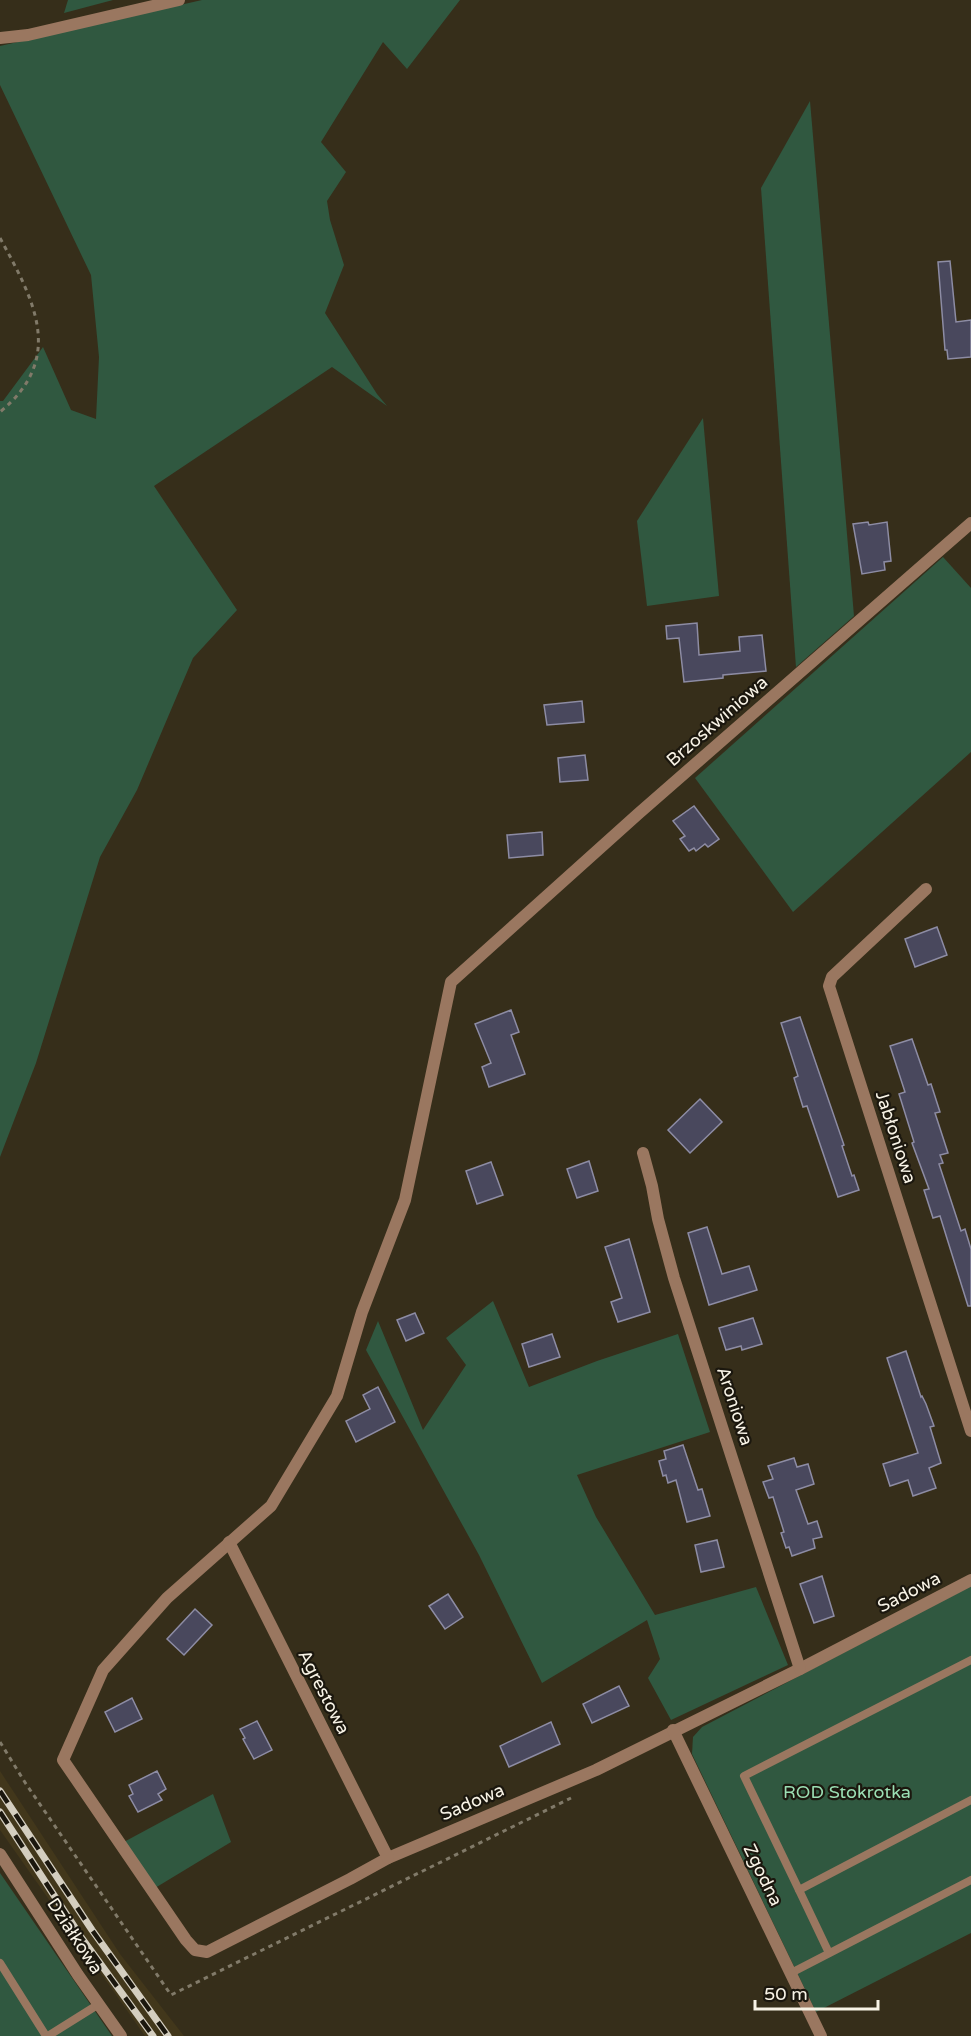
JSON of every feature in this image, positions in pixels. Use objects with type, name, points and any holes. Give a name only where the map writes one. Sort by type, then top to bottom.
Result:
[{"type":"street","points":[[0,38],[28,35],[179,0]]},
{"type":"street","name":"Brzoskwiniowa","points":[[63,1761],[103,1670],[167,1598],[271,1506],[337,1396],[362,1312],[405,1200],[451,982],[638,814],[971,523]]},
{"type":"street","name":"Jabłoniowa","points":[[926,889],[832,977],[829,986],[971,1431]]},
{"type":"street","name":"Aroniowa","points":[[643,1153],[652,1186],[657,1220],[674,1278],[800,1669]]},
{"type":"street","name":"Agrestowa","points":[[229,1542],[388,1858]]},
{"type":"street","name":"Sadowa","points":[[63,1761],[195,1950],[207,1952],[350,1880],[388,1858],[596,1770],[800,1669],[971,1580]]},
{"type":"street","name":"Zgodna","points":[[673,1730],[821,2036]]},
{"type":"street","name":"Działkowa","points":[[0,1854],[122,2036]]},
{"type":"lane","points":[[829,1953],[744,1776],[971,1660]]},
{"type":"lane","points":[[800,1890],[971,1800]]},
{"type":"lane","points":[[791,1973],[971,1880]]},
{"type":"lane","points":[[0,1963],[47,2036],[99,2004]]},
{"type":"path","points":[[0,238],[35,310],[39,345],[31,377],[14,401],[0,412]]},
{"type":"path","points":[[0,1742],[26,1784],[171,1995],[575,1796]]},
{"type":"shaded area","points":[[0,1771],[120,1954],[184,2036],[145,2036],[0,1830]]},
{"type":"green space","points":[[68,0],[113,0],[64,13]]},
{"type":"green space","points":[[202,0],[460,0],[407,69],[383,42],[321,142],[346,172],[327,201],[330,220],[344,265],[325,313],[387,406],[332,367],[154,486],[237,610],[193,658],[137,790],[100,857],[36,1063],[0,1157],[0,401],[3,401],[43,347],[71,410],[96,419],[99,357],[91,275],[0,85],[0,46]]},
{"type":"green space","points":[[810,101],[854,616],[796,667],[761,188]]},
{"type":"green space","points":[[703,418],[719,596],[647,606],[637,521]]},
{"type":"green space","points":[[943,557],[971,588],[971,752],[793,912],[695,778]]},
{"type":"green space","points":[[493,1301],[529,1387],[678,1334],[710,1432],[577,1475],[596,1517],[655,1615],[756,1587],[788,1665],[671,1720],[648,1678],[660,1659],[647,1620],[542,1683],[479,1555],[366,1350],[378,1321],[423,1430],[466,1365],[446,1338]]},
{"type":"green space","name":"ROD Stokrotka","points":[[971,1586],[971,1933],[816,2012],[692,1754],[693,1737],[702,1727]]},
{"type":"green space","points":[[213,1794],[231,1842],[155,1888],[122,1843]]},
{"type":"green space","points":[[0,1873],[112,2036],[0,2036]]},
{"type":"building","points":[[950,261],[956,322],[971,320],[971,357],[948,359],[947,350],[945,350],[938,262]]},
{"type":"building","points":[[868,522],[869,525],[887,522],[891,561],[884,562],[885,570],[862,574],[853,524]]},
{"type":"building","points":[[697,623],[699,655],[740,651],[739,637],[762,635],[766,671],[684,682],[679,638],[667,639],[666,626]]},
{"type":"building","points":[[582,701],[584,722],[547,725],[544,705]]},
{"type":"building","points":[[585,755],[588,780],[560,782],[558,758]]},
{"type":"building","points":[[694,806],[719,839],[708,847],[705,844],[696,851],[694,848],[689,851],[680,839],[685,836],[673,821]]},
{"type":"building","points":[[542,832],[543,855],[509,858],[507,835]]},
{"type":"building","points":[[937,927],[947,955],[915,967],[905,939]]},
{"type":"building","points":[[511,1010],[519,1032],[511,1035],[525,1074],[489,1087],[482,1067],[491,1063],[475,1024]]},
{"type":"building","points":[[800,1017],[844,1145],[842,1146],[852,1176],[854,1175],[859,1190],[838,1197],[807,1106],[803,1107],[794,1078],[798,1076],[781,1023]]},
{"type":"building","points":[[912,1039],[940,1112],[935,1113],[948,1153],[940,1155],[943,1163],[939,1164],[961,1231],[965,1229],[971,1249],[971,1306],[968,1306],[940,1216],[933,1218],[924,1190],[929,1189],[912,1143],[914,1142],[899,1094],[905,1092],[890,1046]]},
{"type":"building","points":[[700,1099],[722,1122],[690,1153],[668,1130]]},
{"type":"building","points":[[589,1161],[598,1191],[577,1198],[567,1169]]},
{"type":"building","points":[[491,1162],[503,1195],[477,1204],[466,1171]]},
{"type":"building","points":[[707,1227],[722,1274],[749,1266],[757,1290],[709,1305],[688,1233]]},
{"type":"building","points":[[629,1239],[650,1312],[618,1322],[611,1302],[622,1298],[605,1247]]},
{"type":"building","points":[[415,1313],[424,1333],[406,1341],[397,1320]]},
{"type":"building","points":[[753,1318],[762,1344],[742,1350],[741,1346],[726,1350],[719,1328]]},
{"type":"building","points":[[552,1334],[560,1357],[529,1367],[522,1344]]},
{"type":"building","points":[[906,1351],[921,1397],[934,1426],[930,1427],[941,1463],[929,1468],[936,1488],[913,1496],[908,1480],[890,1486],[883,1464],[918,1453],[887,1358]]},
{"type":"building","points":[[378,1387],[395,1422],[356,1442],[346,1421],[370,1409],[363,1395]]},
{"type":"building","points":[[683,1445],[698,1490],[702,1489],[710,1516],[687,1522],[676,1480],[668,1483],[666,1475],[663,1476],[659,1461],[666,1459],[664,1451]]},
{"type":"building","points":[[794,1458],[797,1467],[808,1464],[814,1484],[796,1490],[808,1524],[817,1521],[822,1537],[813,1539],[815,1548],[792,1556],[789,1547],[786,1548],[781,1533],[784,1532],[773,1497],[769,1498],[763,1482],[773,1479],[768,1466]]},
{"type":"building","points":[[717,1540],[724,1567],[701,1572],[695,1545]]},
{"type":"building","points":[[822,1576],[834,1616],[814,1623],[800,1584]]},
{"type":"building","points":[[448,1594],[463,1617],[445,1629],[429,1606]]},
{"type":"building","points":[[195,1609],[212,1625],[184,1655],[167,1639]]},
{"type":"building","points":[[619,1686],[629,1706],[592,1723],[583,1704]]},
{"type":"building","points":[[132,1698],[142,1719],[115,1732],[105,1712]]},
{"type":"building","points":[[257,1721],[272,1750],[254,1759],[240,1729]]},
{"type":"building","points":[[551,1722],[560,1744],[509,1767],[500,1746]]},
{"type":"building","points":[[157,1771],[166,1789],[158,1794],[162,1800],[138,1812],[129,1796],[133,1794],[129,1785]]},
{"type":"railway","points":[[0,1791],[92,1930],[168,2036]]},
{"type":"railway","points":[[0,1812],[81,1937],[153,2036]]}]
